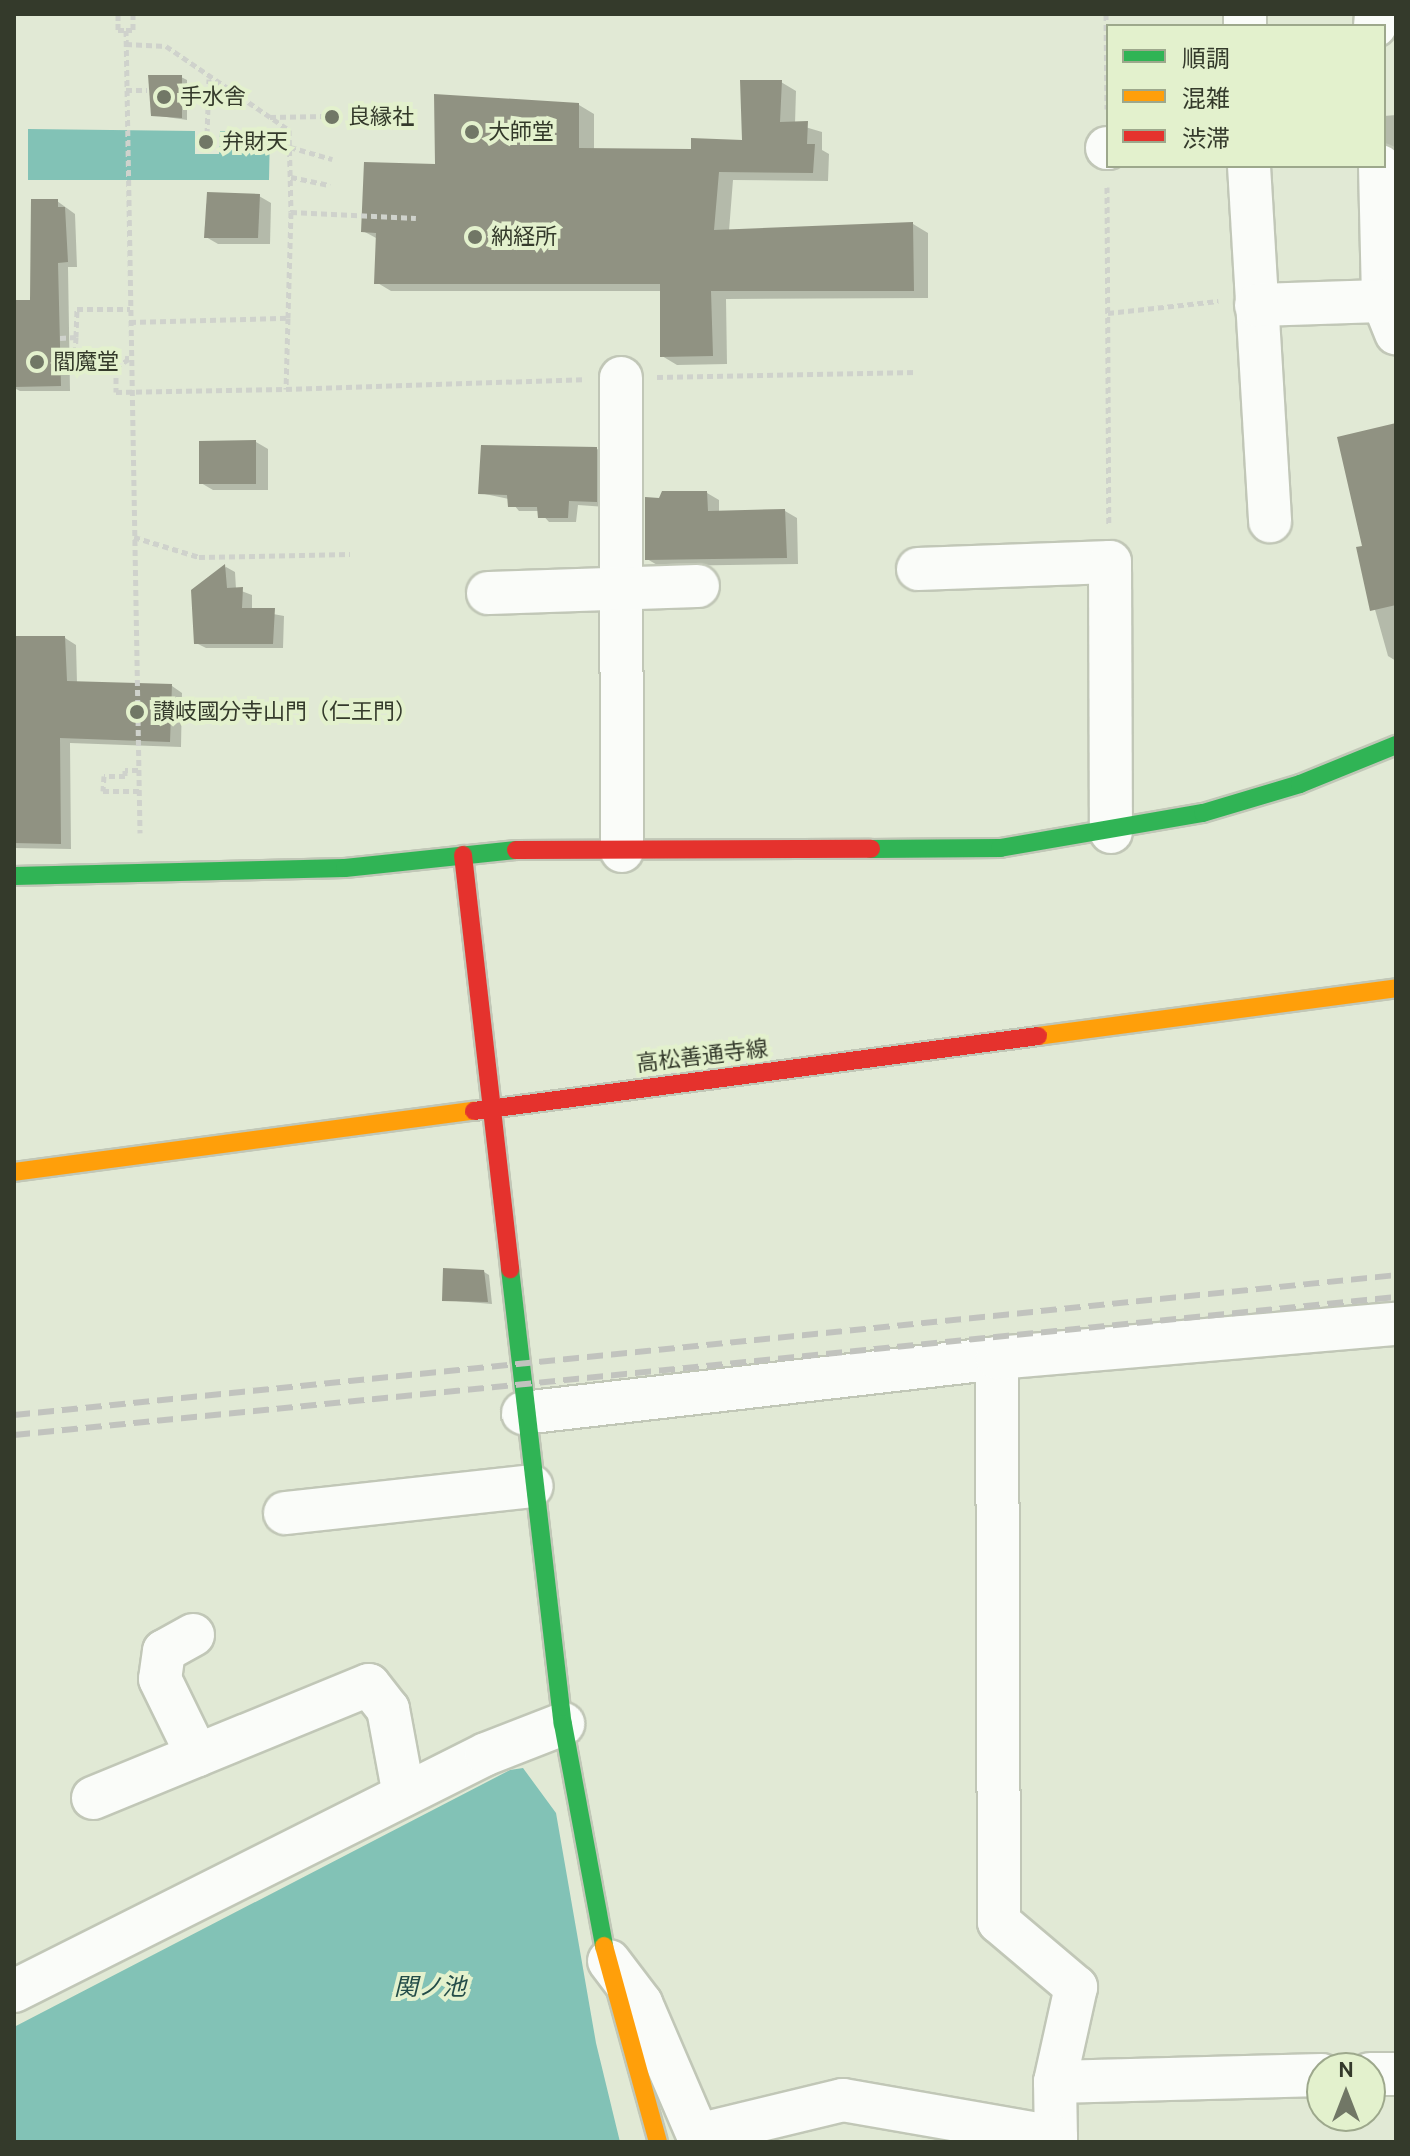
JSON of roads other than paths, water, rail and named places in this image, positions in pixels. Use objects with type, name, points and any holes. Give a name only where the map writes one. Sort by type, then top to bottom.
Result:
[{"type":"street","points":[[1249,168],[1270,521]]},
{"type":"street","points":[[1256,305],[1389,317],[1389,218],[1380,168]]},
{"type":"street","points":[[621,378],[619,585],[622,851]]},
{"type":"street","points":[[918,569],[1110,562],[1111,832]]},
{"type":"street","points":[[488,593],[619,585],[698,586]]},
{"type":"street","points":[[14,876],[345,868],[463,855],[1000,848],[1111,832],[1203,813],[1300,784],[1396,745]]},
{"type":"street","points":[[463,855],[494,1106],[523,1413],[563,1724],[606,1957],[641,2003],[686,2140],[843,2100],[1056,2139],[1055,2082],[1076,1987],[999,1922],[997,1358]]},
{"type":"street","name":"高松善通寺線","points":[[14,1172],[1396,988]]},
{"type":"street","points":[[523,1413],[997,1358],[1396,1324]]},
{"type":"street","points":[[285,1513],[532,1486]]},
{"type":"street","points":[[193,1635],[164,1651],[160,1679],[197,1755]]},
{"type":"street","points":[[93,1798],[369,1685],[388,1709],[404,1795]]},
{"type":"street","points":[[14,1991],[486,1754],[563,1724]]},
{"type":"street","points":[[1055,2082],[1306,2075]]},
{"type":"water","points":[[28,129],[195,131],[195,154],[219,154],[220,131],[270,131],[269,180],[28,180]]},
{"type":"water","name":"関ノ池","points":[[523,1768],[556,1813],[596,2043],[620,2142],[14,2142],[14,2027],[510,1770]]},
{"type":"railway","points":[[14,1415],[1396,1275]]},
{"type":"railway","points":[[14,1435],[1396,1297]]},
{"type":"place","name":"手水舎","points":[[164,97]]},
{"type":"place","name":"良縁社","points":[[332,117]]},
{"type":"place","name":"大師堂","points":[[472,132]]},
{"type":"place","name":"弁財天","points":[[206,142]]},
{"type":"place","name":"納経所","points":[[475,237]]},
{"type":"place","name":"閻魔堂","points":[[37,362]]},
{"type":"place","name":"讃岐國分寺山門（仁王門）","points":[[137,712]]}]
